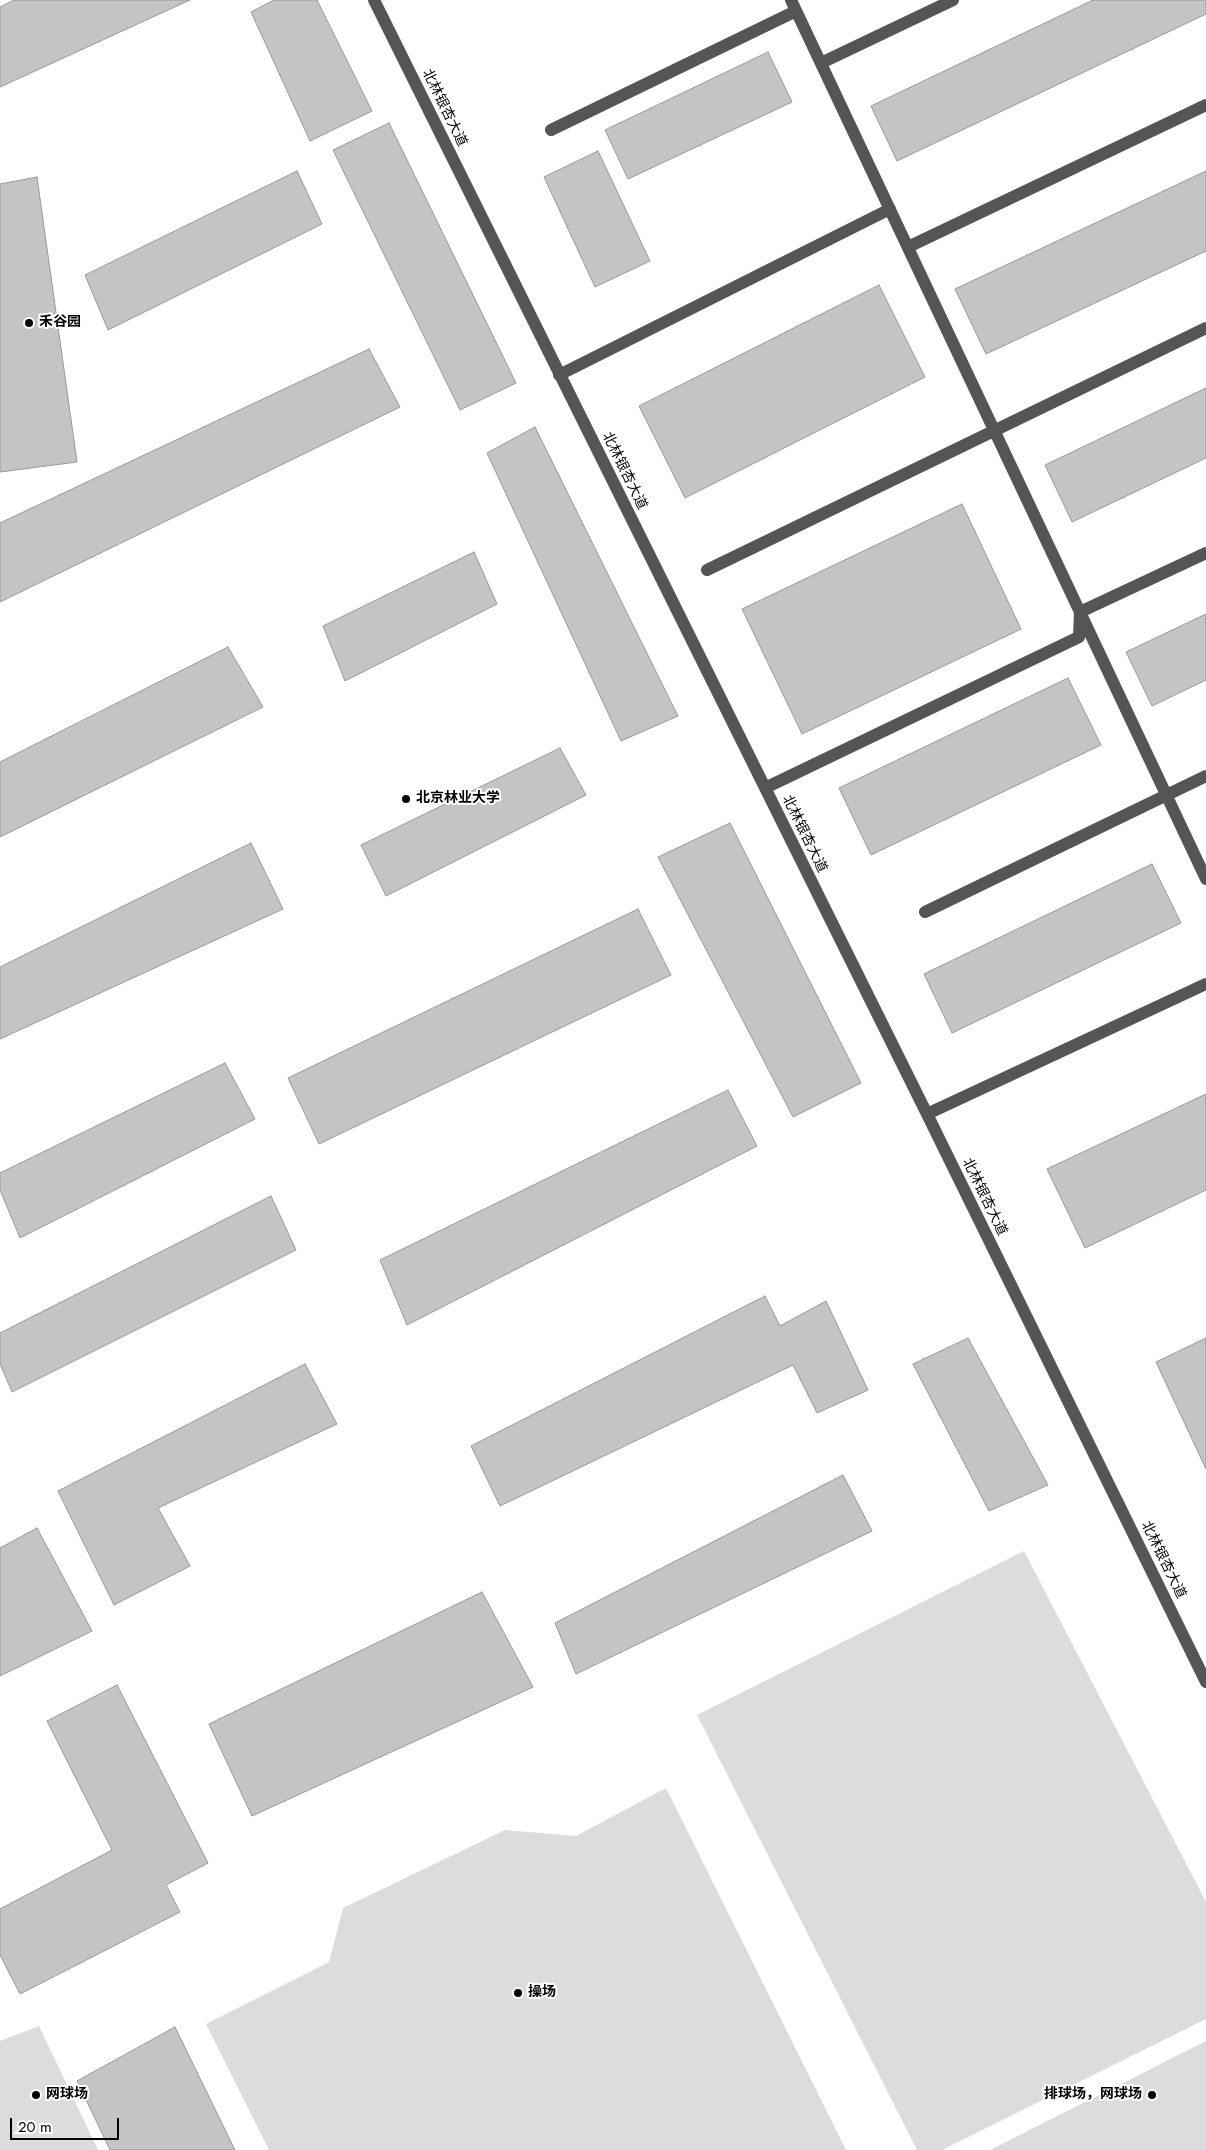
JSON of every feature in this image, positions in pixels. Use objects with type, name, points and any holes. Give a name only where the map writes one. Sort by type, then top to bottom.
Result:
[{"type":"street","name":"北林银杏大道","points":[[374,0],[927,1114],[1206,1682]]},
{"type":"street","points":[[821,63],[952,0]]},
{"type":"street","points":[[551,130],[794,6],[1206,879]]},
{"type":"street","points":[[908,246],[1206,104]]},
{"type":"street","points":[[560,374],[890,209]]},
{"type":"street","points":[[707,570],[1206,328]]},
{"type":"street","points":[[1080,612],[1206,553]]},
{"type":"street","points":[[765,788],[1079,637],[1080,612]]},
{"type":"street","points":[[925,912],[1206,776]]},
{"type":"street","points":[[927,1114],[1206,984]]},
{"type":"shaded area","points":[[1024,1551],[1206,1902],[1206,2019],[942,2150],[917,2150],[697,1715]]},
{"type":"shaded area","name":"操场","points":[[666,1788],[846,2150],[269,2150],[206,2024],[329,1962],[343,1908],[505,1830],[576,1836]]},
{"type":"shaded area","name":"网球场","points":[[39,2026],[98,2150],[0,2150],[0,2041]]},
{"type":"shaded area","name":"排球场，网球场","points":[[1206,2041],[1206,2150],[990,2150]]},
{"type":"building","points":[[14,0],[190,0],[0,87],[0,7]]},
{"type":"building","points":[[274,0],[317,0],[372,111],[310,141],[251,12]]},
{"type":"building","points":[[1093,0],[1206,0],[1206,14],[897,161],[871,106]]},
{"type":"building","points":[[768,52],[792,102],[628,179],[605,130]]},
{"type":"building","points":[[389,123],[516,383],[460,410],[333,150]]},
{"type":"building","points":[[598,151],[650,261],[595,287],[544,177]]},
{"type":"building","points":[[297,171],[322,224],[108,330],[85,275]]},
{"type":"building","points":[[1206,171],[1206,251],[986,354],[955,289]]},
{"type":"building","name":"禾谷园","points":[[37,177],[77,462],[0,472],[0,184]]},
{"type":"building","points":[[879,285],[925,377],[685,498],[639,406]]},
{"type":"building","points":[[369,349],[400,407],[0,602],[0,523]]},
{"type":"building","points":[[1206,388],[1206,458],[1072,522],[1045,465]]},
{"type":"building","points":[[535,427],[678,716],[621,741],[487,453]]},
{"type":"building","points":[[962,504],[1021,629],[802,734],[742,609]]},
{"type":"building","points":[[474,552],[497,604],[345,681],[323,626]]},
{"type":"building","points":[[1206,614],[1206,680],[1152,706],[1126,652]]},
{"type":"building","points":[[228,647],[263,707],[0,837],[0,762]]},
{"type":"building","points":[[1068,678],[1101,745],[871,855],[839,788]]},
{"type":"building","points":[[560,748],[586,795],[386,896],[361,845]]},
{"type":"building","points":[[730,823],[861,1083],[793,1117],[658,857]]},
{"type":"building","points":[[251,843],[283,909],[0,1039],[0,967]]},
{"type":"building","points":[[1152,864],[1181,923],[952,1033],[924,974]]},
{"type":"building","points":[[638,909],[671,975],[319,1144],[288,1078]]},
{"type":"building","points":[[225,1063],[255,1119],[20,1238],[0,1190],[0,1173]]},
{"type":"building","points":[[728,1090],[757,1146],[407,1325],[380,1260]]},
{"type":"building","points":[[1206,1094],[1206,1190],[1085,1248],[1047,1169]]},
{"type":"building","points":[[271,1196],[296,1250],[12,1392],[0,1364],[0,1333]]},
{"type":"building","points":[[765,1296],[780,1326],[826,1301],[868,1390],[817,1413],[793,1365],[500,1506],[471,1446]]},
{"type":"building","points":[[968,1338],[1048,1485],[989,1511],[913,1364]]},
{"type":"building","points":[[1206,1338],[1206,1469],[1156,1362]]},
{"type":"building","points":[[305,1364],[337,1424],[158,1508],[190,1566],[114,1605],[58,1491]]},
{"type":"building","points":[[843,1475],[872,1531],[576,1674],[555,1623]]},
{"type":"building","points":[[37,1528],[92,1631],[0,1676],[0,1548]]},
{"type":"building","points":[[482,1592],[533,1687],[252,1816],[209,1724]]},
{"type":"building","points":[[117,1685],[208,1863],[166,1885],[180,1912],[20,1994],[0,1955],[0,1909],[112,1850],[47,1721]]},
{"type":"building","points":[[175,2027],[235,2150],[110,2150],[77,2081]]},
{"type":"place","name":"禾谷园","points":[[29,323]]},
{"type":"place","name":"北京林业大学","points":[[406,799]]},
{"type":"place","name":"操场","points":[[518,1993]]},
{"type":"place","name":"网球场","points":[[36,2095]]},
{"type":"place","name":"排球场，网球场","points":[[1152,2095]]}]
